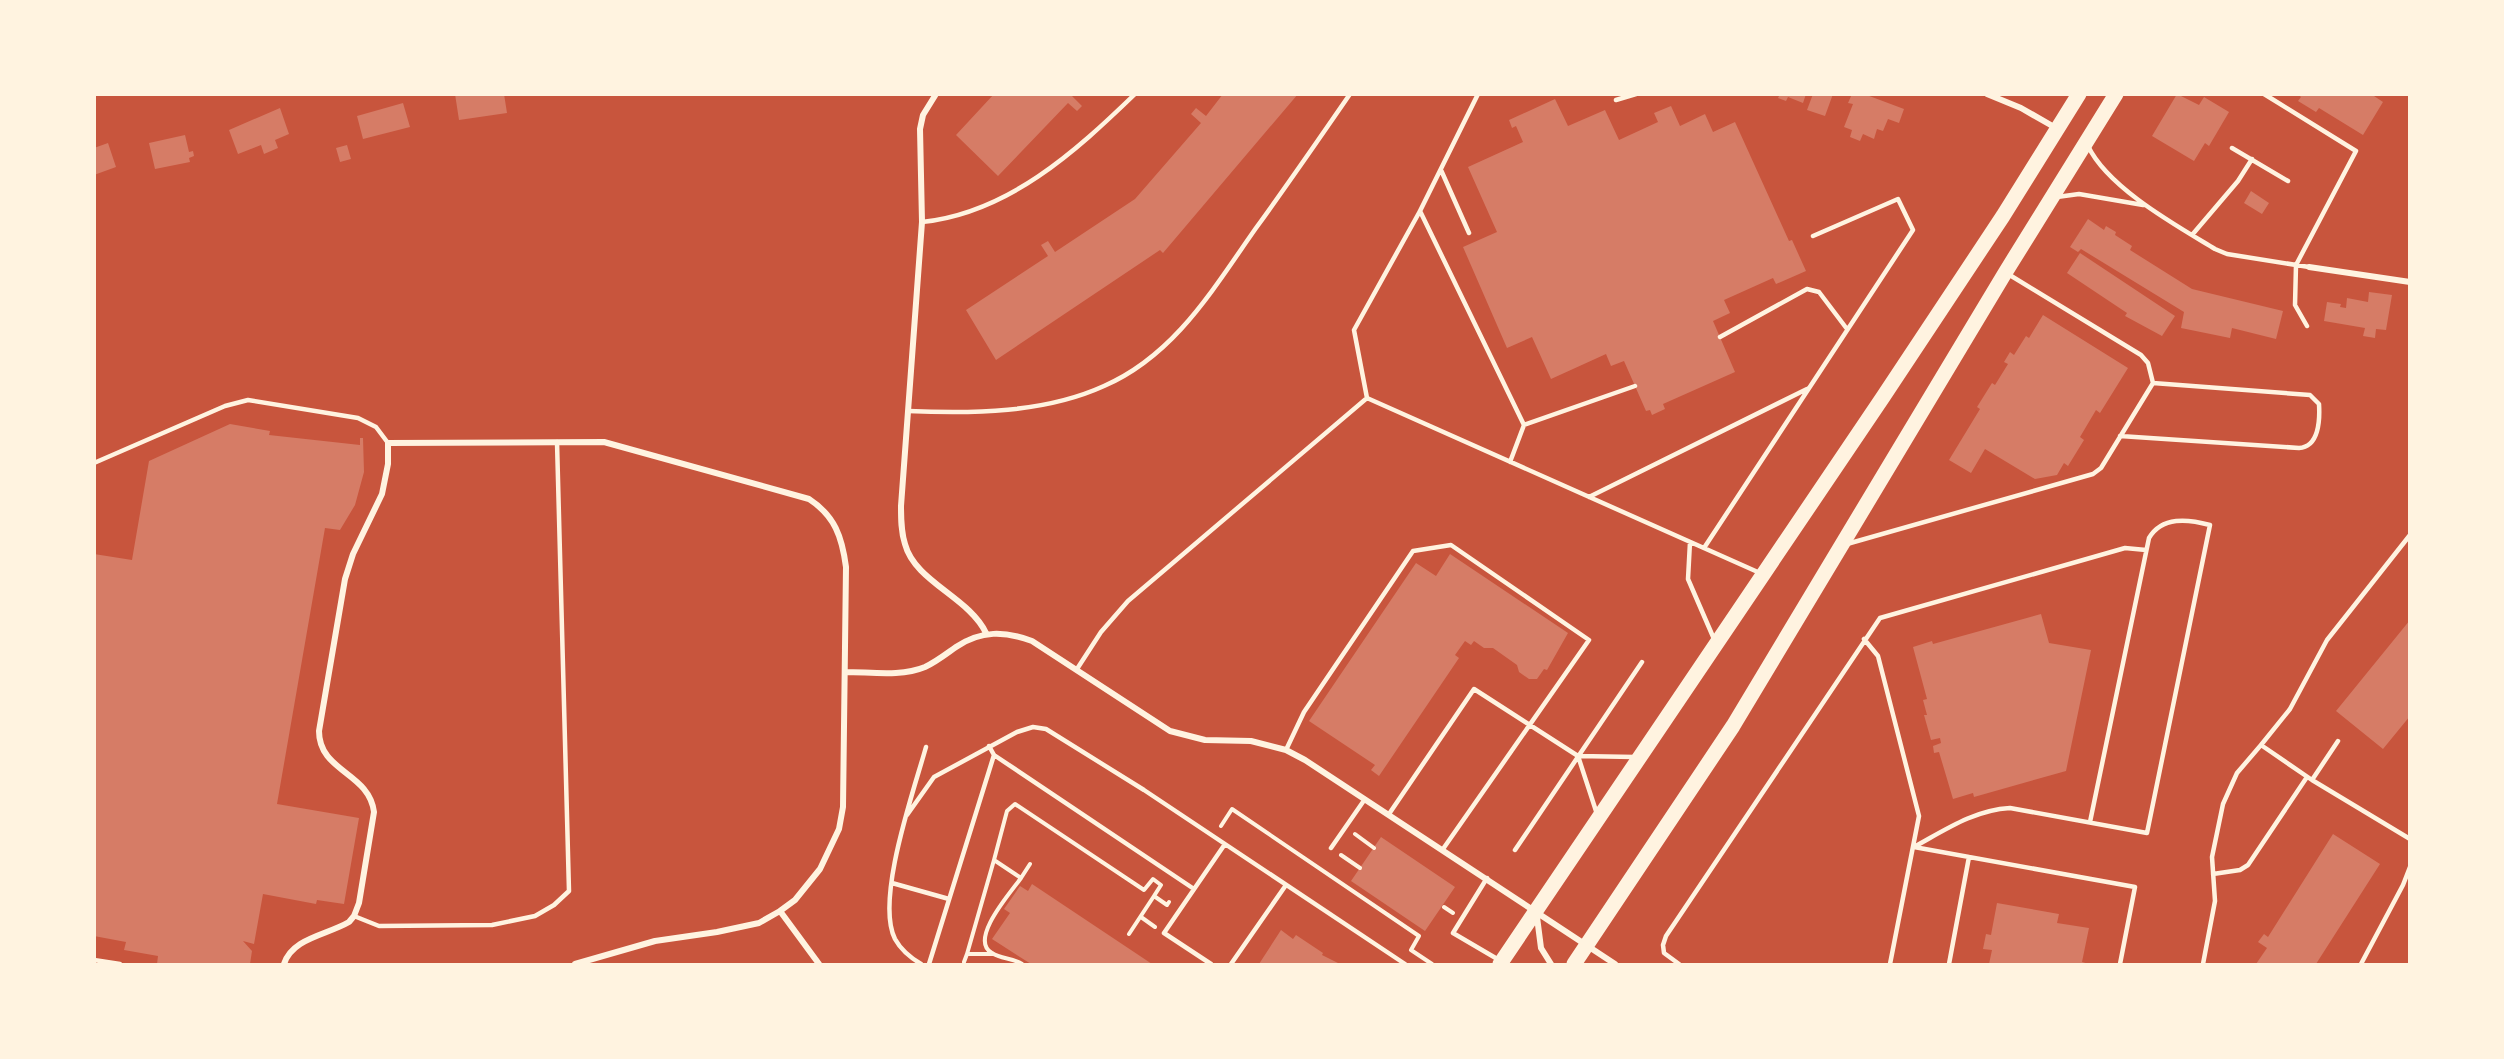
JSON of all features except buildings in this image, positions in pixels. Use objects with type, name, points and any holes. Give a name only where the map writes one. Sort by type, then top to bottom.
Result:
[{"type":"highway","points":[[1501,963],[1993,231],[2079,94]]},
{"type":"highway","points":[[1574,964],[1733,726],[2005,273],[2116,94]]},
{"type":"street","points":[[1987,94],[2029,112],[2058,129]]},
{"type":"street","points":[[935,95],[923,115],[920,129],[922,222],[901,506],[905,546],[912,560],[970,611],[981,622],[986,633]]},
{"type":"street","points":[[2309,267],[2409,282]]},
{"type":"street","points":[[284,964],[289,951],[297,945],[338,928],[354,916],[372,827],[372,800],[367,790],[324,754],[319,744],[319,731],[345,579],[357,546],[382,494],[388,464],[388,444],[557,442],[622,445],[792,494],[822,507],[832,519],[843,546],[846,567],[845,786],[838,829],[830,851],[813,877],[780,911],[739,928],[655,941],[575,964]]},
{"type":"street","points":[[845,672],[910,671],[925,667],[971,638],[986,633],[1015,635],[1032,641],[1170,731],[1186,737],[1251,741],[1286,750],[1443,849],[1615,964]]},
{"type":"street","points":[[780,911],[819,964]]},
{"type":"street","points":[[1536,911],[1537,932],[1541,948],[1551,964]]},
{"type":"lane","points":[[922,222],[960,215],[993,204],[1042,174],[1092,135],[1135,94]]},
{"type":"lane","points":[[908,411],[999,410],[1057,401],[1104,387],[1150,359],[1199,310],[1350,94]]},
{"type":"lane","points":[[1367,398],[1354,330],[1420,212],[1478,94]]},
{"type":"lane","points":[[1616,100],[1636,94]]},
{"type":"lane","points":[[2264,94],[2356,150],[2296,265],[2295,305],[2307,326]]},
{"type":"lane","points":[[2086,142],[2097,161],[2143,205],[2192,235],[2228,254],[2309,267]]},
{"type":"lane","points":[[2232,148],[2288,181]]},
{"type":"lane","points":[[2192,235],[2238,181],[2252,159]]},
{"type":"lane","points":[[1441,170],[1469,233]]},
{"type":"lane","points":[[2052,199],[2079,194],[2143,205]]},
{"type":"lane","points":[[1704,549],[1913,230],[1898,199],[1813,236]]},
{"type":"lane","points":[[1420,212],[1524,425],[1510,462]]},
{"type":"lane","points":[[1842,545],[2087,477],[2101,468],[2152,383],[2148,363],[2140,355],[2005,273]]},
{"type":"lane","points":[[1720,337],[1807,289],[1819,292],[1848,329]]},
{"type":"lane","points":[[2120,436],[2299,448],[2308,446],[2314,440],[2319,404],[2310,395],[2152,383]]},
{"type":"lane","points":[[1524,425],[1635,386]]},
{"type":"lane","points":[[1589,497],[1809,387]]},
{"type":"lane","points":[[1367,398],[1763,575]]},
{"type":"lane","points":[[1077,669],[1101,632],[1128,601],[1367,398]]},
{"type":"lane","points":[[94,463],[225,405],[248,400],[358,418],[376,427],[388,444]]},
{"type":"lane","points":[[354,916],[371,925],[379,926],[492,926],[535,916],[554,906],[569,891],[557,442]]},
{"type":"lane","points":[[1914,847],[1977,813],[1995,808],[2010,808],[2147,833],[2210,525],[2181,520],[2158,526],[2149,538],[2090,822]]},
{"type":"lane","points":[[2203,964],[2215,902],[2214,849],[2226,793],[2237,773],[2290,709],[2327,640],[2409,535]]},
{"type":"lane","points":[[1690,542],[1688,579],[1716,644]]},
{"type":"lane","points":[[1286,750],[1304,712],[1413,551],[1451,545],[1589,640],[1443,849]]},
{"type":"lane","points":[[1679,964],[1664,953],[1666,936],[1874,624],[1890,614],[2125,548],[2146,550]]},
{"type":"lane","points":[[1864,639],[1878,656],[1919,816],[1890,964]]},
{"type":"lane","points":[[1515,849],[1642,662]]},
{"type":"lane","points":[[1389,814],[1474,689],[1578,756],[1640,757]]},
{"type":"lane","points":[[907,815],[934,777],[1017,732],[1033,728],[1046,729],[1225,844],[1405,964]]},
{"type":"lane","points":[[2213,873],[2235,871],[2248,865],[2338,741]]},
{"type":"lane","points":[[2261,745],[2409,839]]},
{"type":"lane","points":[[989,746],[994,755],[1194,889]]},
{"type":"lane","points":[[921,964],[908,956],[895,938],[889,910],[892,883],[907,815],[926,747]]},
{"type":"lane","points":[[929,964],[994,755]]},
{"type":"lane","points":[[1578,756],[1599,819]]},
{"type":"lane","points":[[1331,848],[1365,799]]},
{"type":"lane","points":[[1211,964],[1164,933],[1225,844]]},
{"type":"lane","points":[[1914,847],[2135,887],[2120,964]]},
{"type":"lane","points":[[1949,964],[1969,857]]},
{"type":"lane","points":[[2361,964],[2403,885],[2409,867]]},
{"type":"lane","points":[[1487,878],[1453,933],[1501,963]]},
{"type":"lane","points":[[892,883],[950,899]]},
{"type":"lane","points":[[1231,964],[1286,885]]},
{"type":"lane","points":[[94,960],[120,964]]},
{"type":"path","points":[[964,962],[1007,811],[1015,804],[1144,890],[1153,879],[1161,885],[1129,934]]},
{"type":"path","points":[[1221,826],[1232,809],[1419,936],[1411,950],[1432,964]]},
{"type":"path","points":[[1345,827],[1374,848]]},
{"type":"path","points":[[1331,848],[1360,868]]},
{"type":"path","points":[[994,860],[1021,878]]},
{"type":"path","points":[[993,954],[986,948],[985,933],[1030,864]]},
{"type":"path","points":[[1155,897],[1167,905],[1172,898]]},
{"type":"path","points":[[967,954],[993,954],[1009,957],[1022,964]]}]
